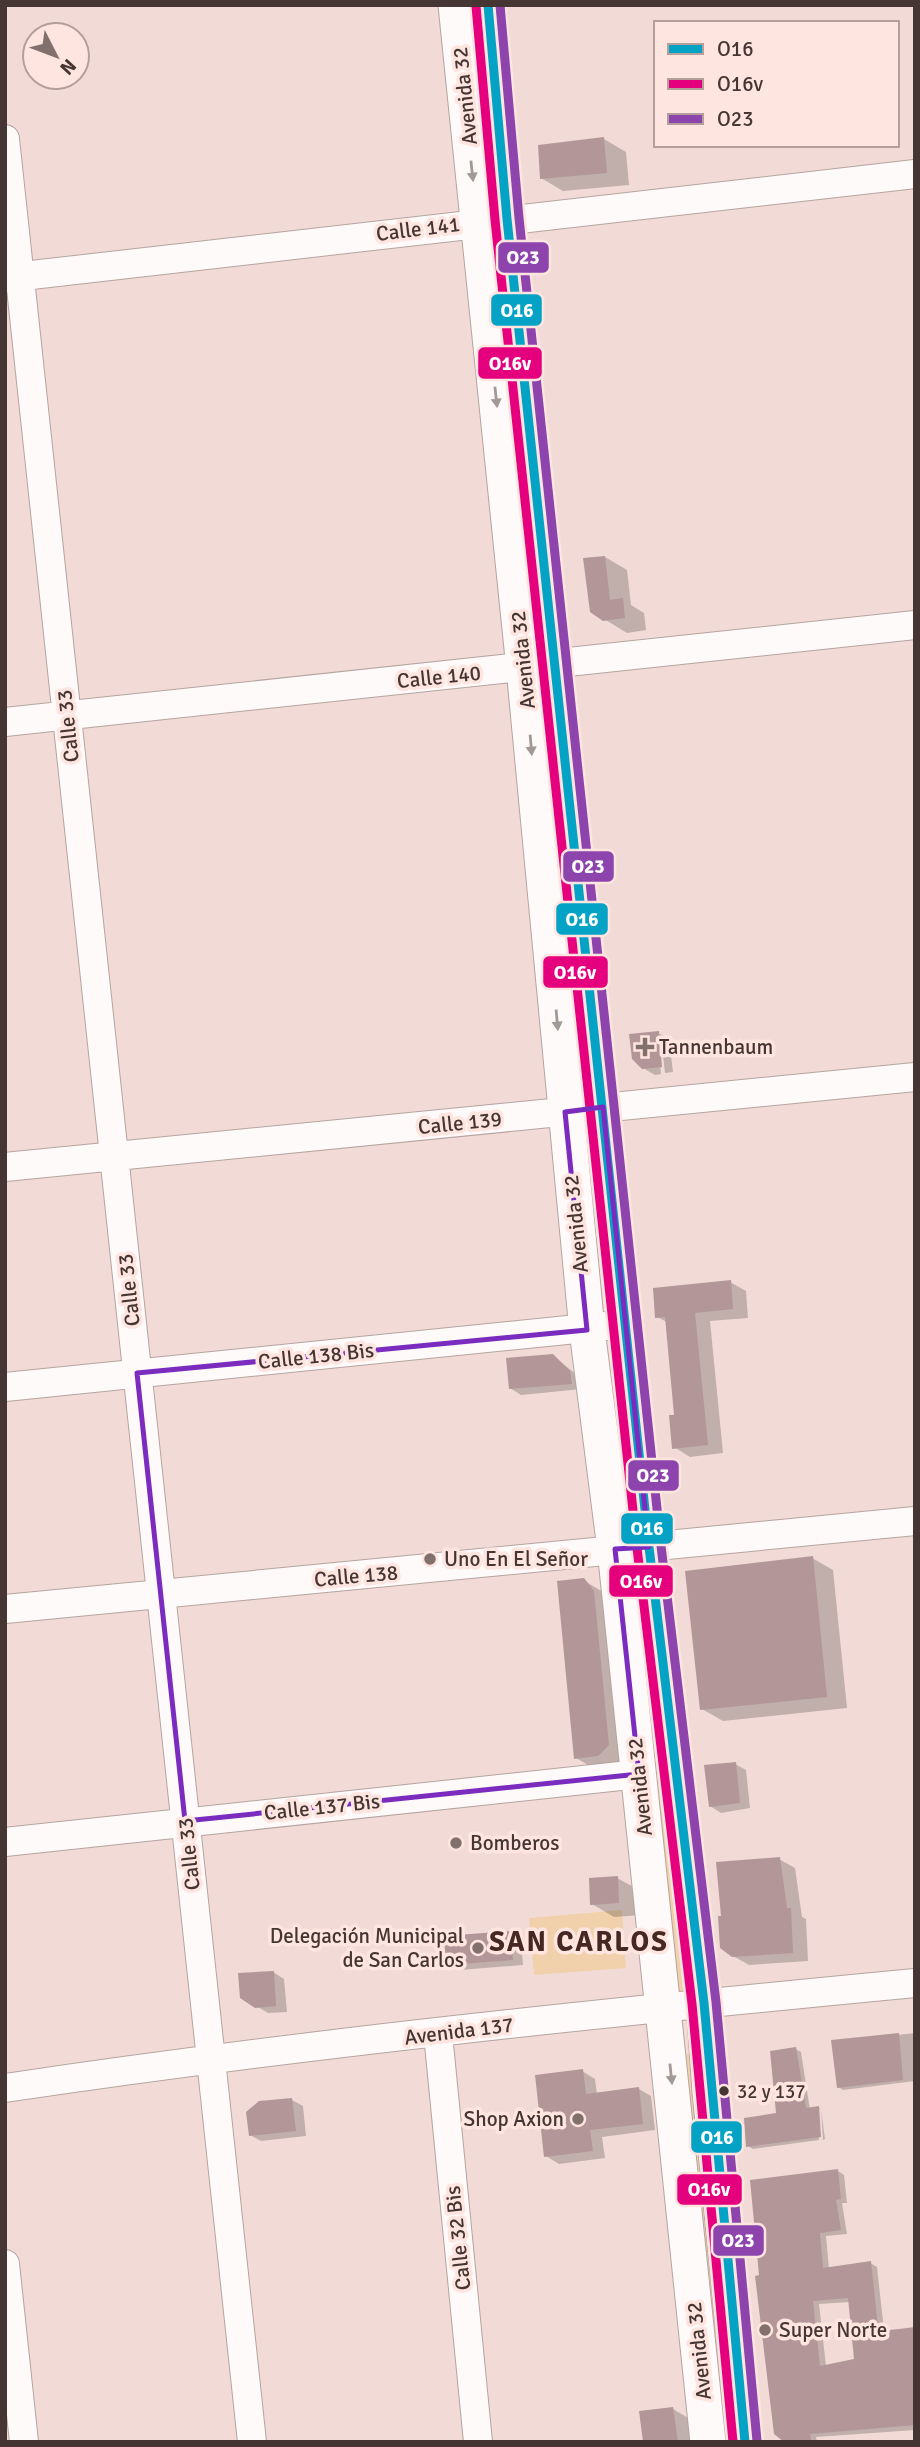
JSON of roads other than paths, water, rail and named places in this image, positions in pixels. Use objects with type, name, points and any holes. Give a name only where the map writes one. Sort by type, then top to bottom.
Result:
[{"type":"main road","name":"Avenida 32","points":[[456,5],[492,221],[540,666],[603,1107],[649,1547],[704,2003],[710,2092],[745,2442]]},
{"type":"main road","name":"Avenida 32","points":[[488,5],[492,221]]},
{"type":"main road","name":"Avenida 32","points":[[540,666],[565,1112],[587,1330],[615,1549],[708,2442]]},
{"type":"street","name":"Calle 33","points":[[5,139],[13,277],[67,716],[252,2442]]},
{"type":"street","name":"Calle 141","points":[[13,277],[915,174]]},
{"type":"street","name":"Calle 140","points":[[5,722],[915,625]]},
{"type":"street","name":"Calle 139","points":[[5,1167],[915,1077]]},
{"type":"street","name":"Calle 138 Bis","points":[[5,1387],[626,1324]]},
{"type":"street","name":"Calle 138","points":[[5,1609],[915,1521]]},
{"type":"street","name":"Calle 137 Bis","points":[[5,1842],[639,1774]]},
{"type":"street","name":"Avenida 137","points":[[5,2088],[212,2057],[438,2034],[664,2006],[915,1983]]},
{"type":"street","name":"Calle 32 Bis","points":[[438,2034],[478,2442]]},
{"type":"street","points":[[5,2264],[24,2442]]},
{"type":"place","name":"Tannenbaum","points":[[645,1047]]},
{"type":"place","name":"Uno En El Señor","points":[[430,1559]]},
{"type":"place","name":"Bomberos","points":[[456,1843]]},
{"type":"place","name":"Delegación Municipal de San Carlos","points":[[478,1948]]},
{"type":"place","name":"32 y 137","points":[[724,2091]]},
{"type":"place","name":"Shop Axion","points":[[578,2119]]},
{"type":"place","name":"Super Norte","points":[[765,2330]]},
{"type":"district","name":"SAN CARLOS","points":[[579,1941]]}]
